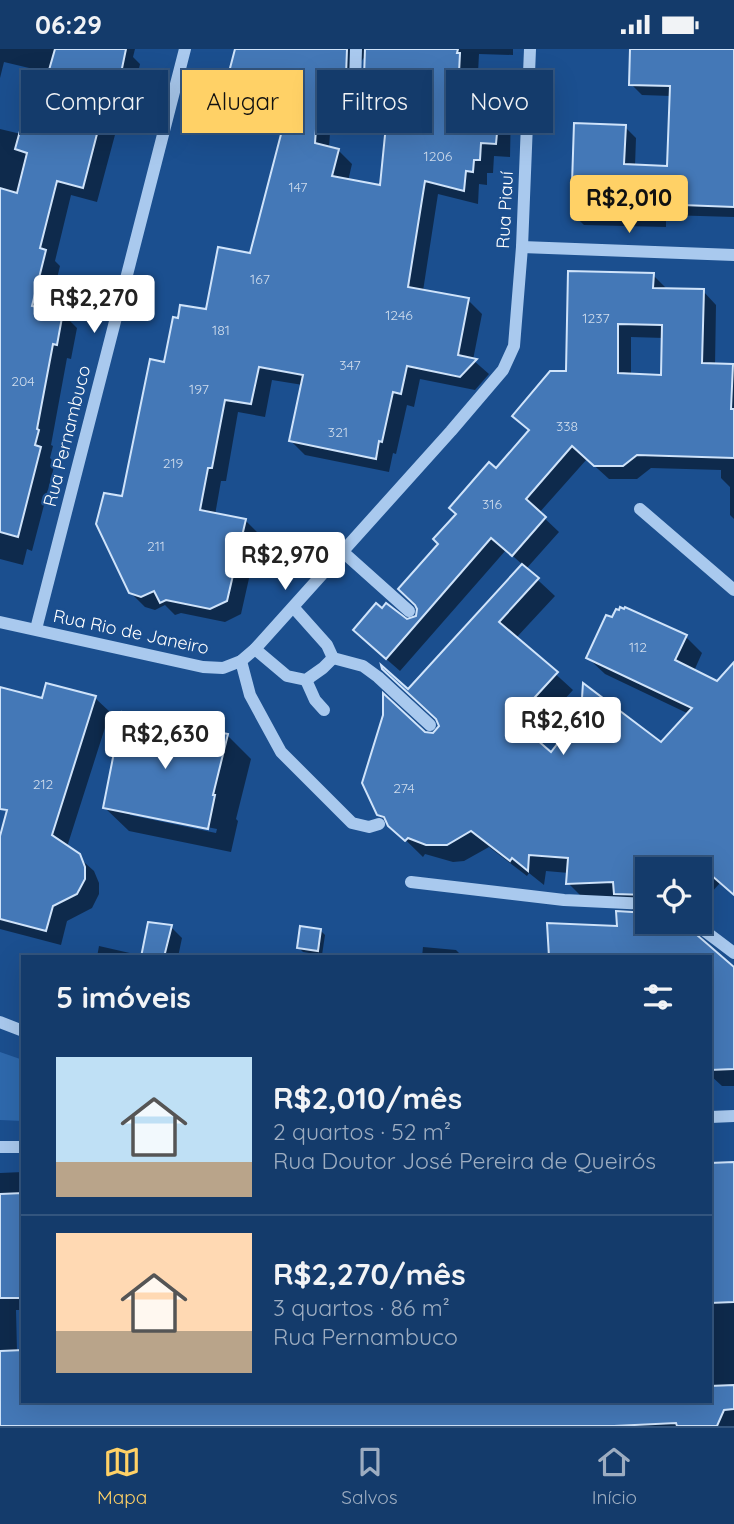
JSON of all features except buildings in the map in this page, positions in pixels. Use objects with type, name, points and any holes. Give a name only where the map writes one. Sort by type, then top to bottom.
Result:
[{"type":"street","name":"Rua Pernambuco","points":[[36,629],[185,49]]},
{"type":"street","points":[[355,70],[356,49]]},
{"type":"street","name":"Rua Piauí","points":[[343,551],[503,370],[514,346],[522,247],[530,49]]},
{"type":"street","points":[[522,247],[734,255]]},
{"type":"street","points":[[640,509],[734,590]]},
{"type":"street","points":[[379,824],[369,827],[352,823],[281,752],[250,695],[241,661],[294,608],[343,551],[409,611]]},
{"type":"street","points":[[294,608],[327,645],[333,658]]},
{"type":"street","name":"Rua Rio de Janeiro","points":[[0,622],[203,667],[223,668],[241,661]]},
{"type":"street","points":[[255,649],[287,676],[306,680],[333,658]]},
{"type":"street","points":[[333,658],[363,666],[379,677],[430,725]]},
{"type":"street","points":[[306,680],[315,700],[324,711]]},
{"type":"street","points":[[411,882],[564,900],[635,903]]},
{"type":"street","points":[[709,934],[734,953]]},
{"type":"street","points":[[0,1022],[21,1030]]},
{"type":"street","points":[[712,1117],[734,1116]]},
{"type":"street","points":[[0,1147],[21,1147]]},
{"type":"shaded area","points":[[0,1052],[21,1059],[21,1121],[0,1120]]}]
